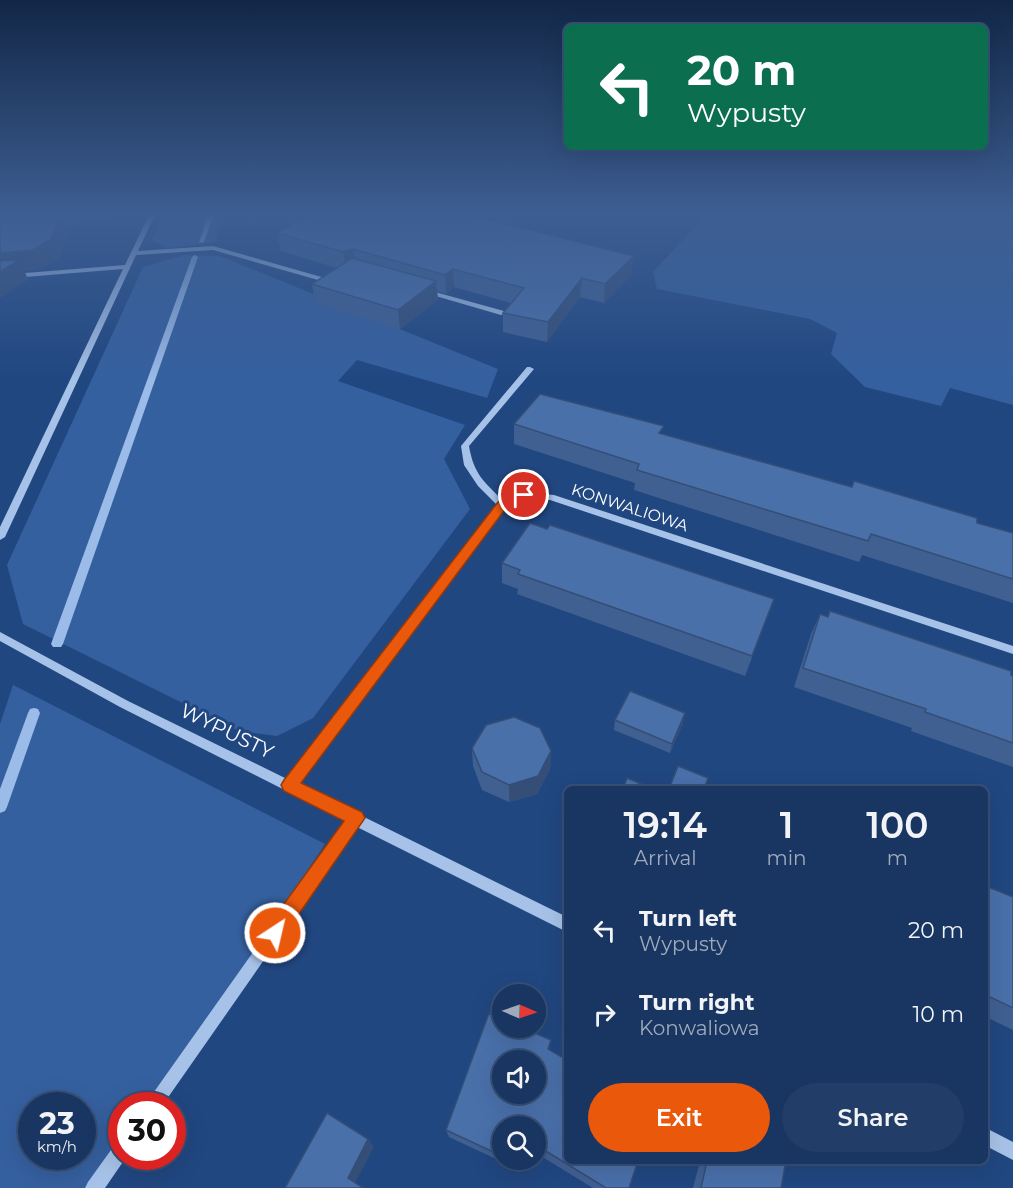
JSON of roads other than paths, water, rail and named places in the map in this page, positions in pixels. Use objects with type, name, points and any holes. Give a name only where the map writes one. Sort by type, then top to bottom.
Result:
[{"type":"street","points":[[0,278],[88,270]]},
{"type":"street","points":[[0,537],[126,270]]},
{"type":"street","points":[[290,270],[325,280],[345,275]]},
{"type":"street","points":[[411,288],[501,313]]},
{"type":"street","points":[[290,785],[502,505],[481,484],[468,465],[465,446],[530,369]]},
{"type":"street","name":"KONWALIOWA","points":[[502,505],[524,495],[551,497],[1013,650]]},
{"type":"street","name":"WYPUSTY","points":[[0,636],[124,704],[564,923]]},
{"type":"street","points":[[162,1092],[356,818]]},
{"type":"street","points":[[988,1138],[1013,1151]]},
{"type":"street","points":[[94,1188],[108,1168]]},
{"type":"waterway","points":[[57,644],[190,270]]},
{"type":"waterway","points":[[0,807],[34,713]]}]
